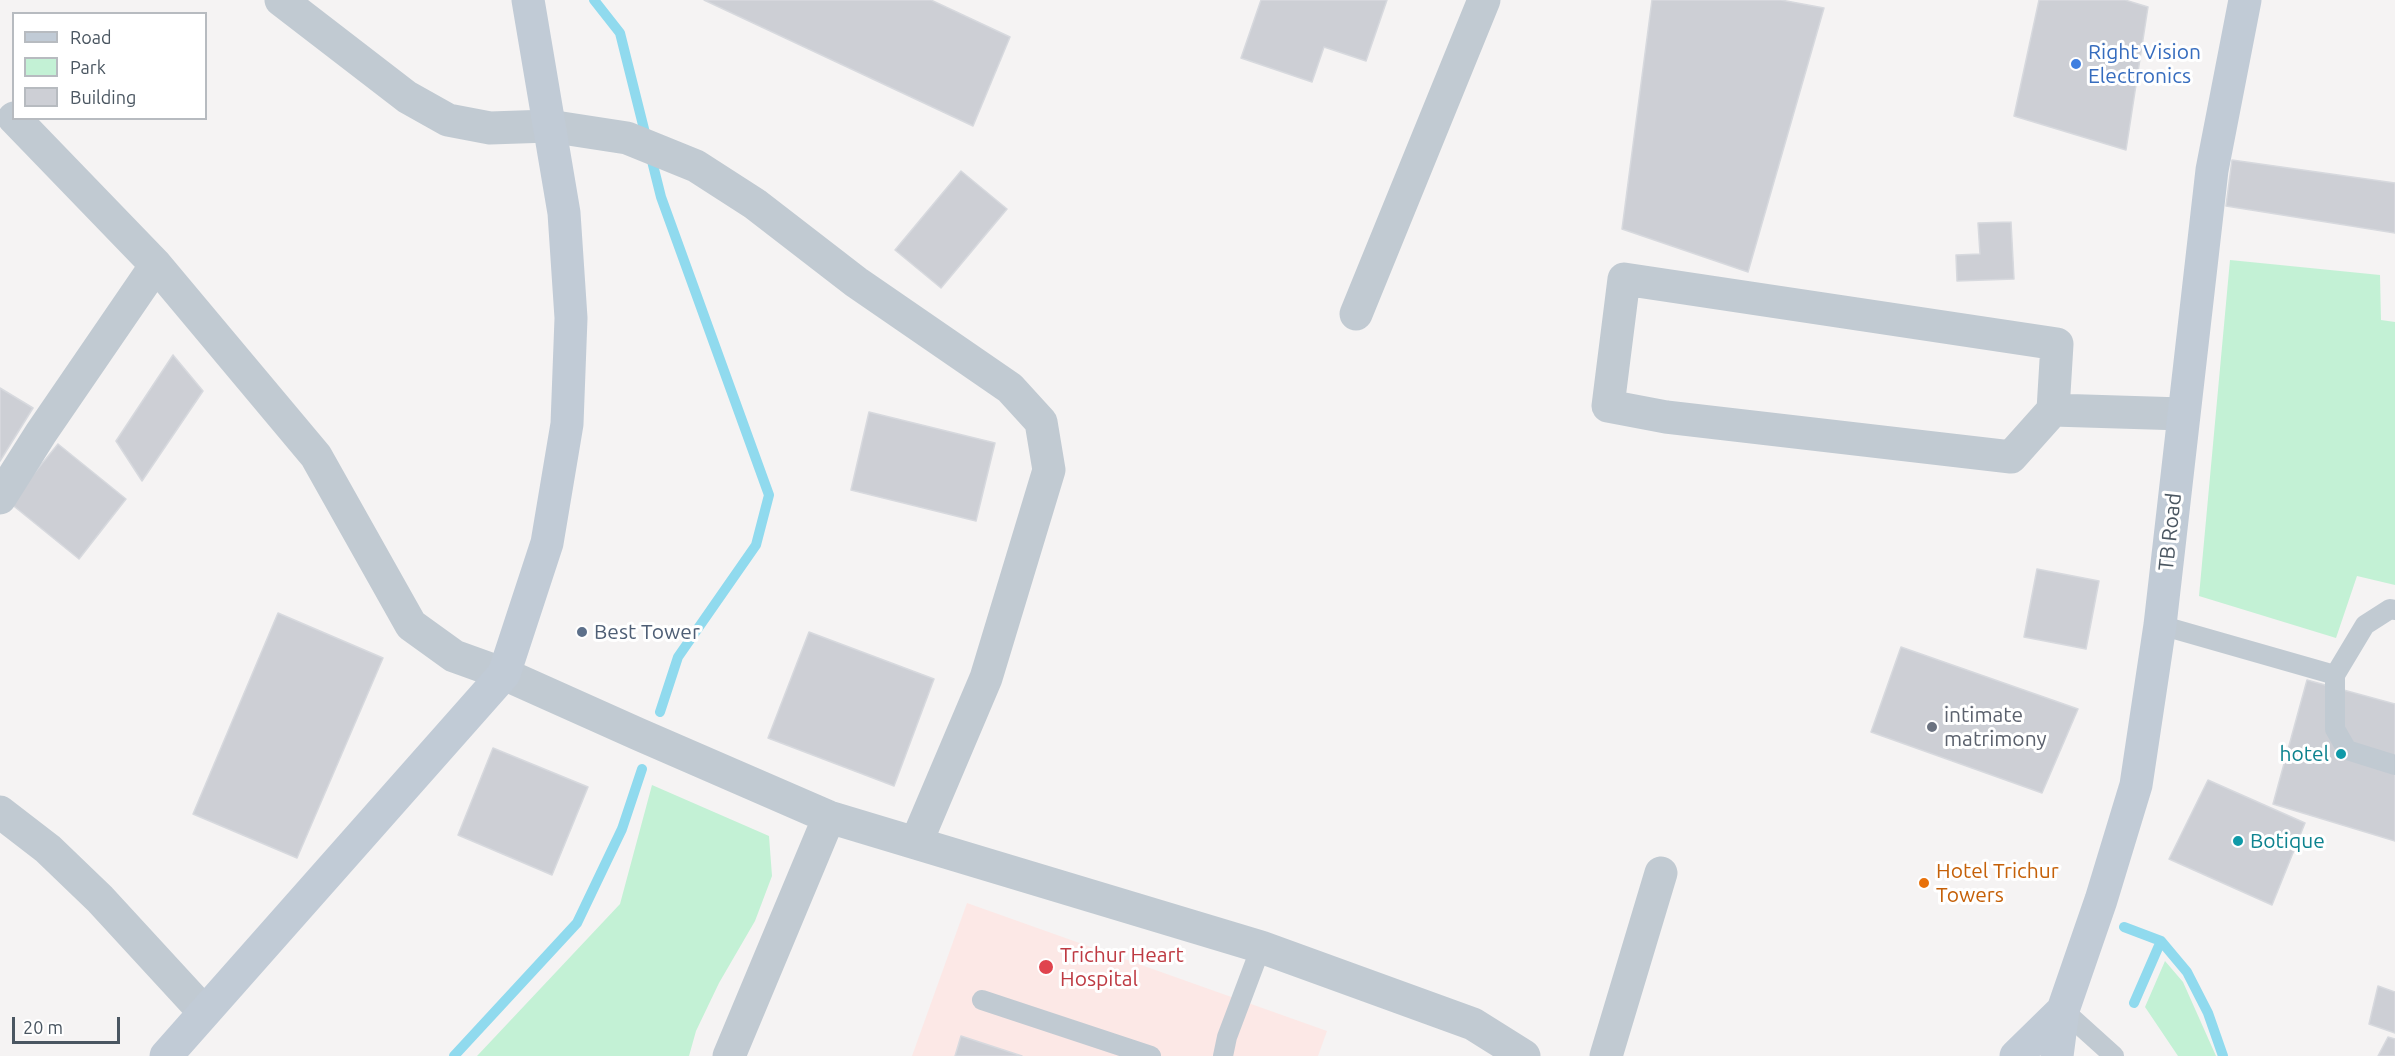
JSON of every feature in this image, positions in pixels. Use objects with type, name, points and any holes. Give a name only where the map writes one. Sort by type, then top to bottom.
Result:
[{"type":"main road","points":[[166,1056],[504,674],[547,543],[567,424],[571,318],[564,213],[528,0]]},
{"type":"main road","name":"TB Road","points":[[2057,1056],[2063,1010],[2101,900],[2136,785],[2160,625],[2212,170],[2245,0]]},
{"type":"main road","points":[[2016,1056],[2063,1010]]},
{"type":"street","points":[[280,0],[407,97],[448,120],[490,128],[549,126],[627,138],[696,166],[754,204],[856,282],[1010,388],[1041,422],[1049,470],[986,678],[916,843]]},
{"type":"street","points":[[1356,314],[1484,0]]},
{"type":"street","points":[[0,104],[12,116]]},
{"type":"street","points":[[16,120],[156,265],[316,456],[411,625],[454,656],[504,674],[829,817],[1262,947],[1473,1024],[1524,1056]]},
{"type":"street","points":[[0,498],[41,433],[156,265]]},
{"type":"street","points":[[2053,410],[2057,344],[1624,279],[1608,406],[1666,417],[2011,457],[2053,410],[2183,414]]},
{"type":"street","points":[[0,812],[48,849],[100,899],[204,1012]]},
{"type":"street","points":[[729,1056],[829,817]]},
{"type":"street","points":[[1606,1056],[1661,873]]},
{"type":"lane","points":[[2395,610],[2390,609],[2365,625],[2335,675],[2335,729],[2347,750],[2395,765]]},
{"type":"lane","points":[[2160,625],[2335,675]]},
{"type":"lane","points":[[1222,1056],[1227,1037],[1262,947]]},
{"type":"lane","points":[[982,1000],[1151,1056]]},
{"type":"lane","points":[[2063,1010],[2114,1056]]},
{"type":"shaded area","name":"Trichur Heart Hospital","points":[[967,903],[1327,1031],[1318,1056],[912,1056]]},
{"type":"green space","points":[[2230,260],[2380,275],[2381,320],[2395,322],[2395,585],[2357,576],[2336,638],[2199,596]]},
{"type":"green space","points":[[652,785],[769,836],[772,876],[755,921],[719,983],[696,1031],[689,1056],[477,1056],[620,904]]},
{"type":"green space","points":[[2165,961],[2183,982],[2216,1056],[2178,1056],[2145,1007]]},
{"type":"building","points":[[704,0],[931,0],[1010,37],[973,126]]},
{"type":"building","points":[[1261,0],[1387,0],[1366,61],[1324,47],[1312,82],[1241,58]]},
{"type":"building","points":[[1652,0],[1781,0],[1824,8],[1748,272],[1622,229]]},
{"type":"building","points":[[2039,0],[2125,0],[2148,7],[2126,150],[2014,116]]},
{"type":"building","points":[[2232,160],[2395,183],[2395,233],[2226,206]]},
{"type":"building","points":[[961,171],[1007,209],[941,288],[895,250]]},
{"type":"building","points":[[2011,222],[2014,279],[1957,281],[1956,255],[1980,254],[1978,223]]},
{"type":"building","points":[[173,355],[203,391],[142,481],[116,441]]},
{"type":"building","points":[[0,388],[33,408],[0,461]]},
{"type":"building","points":[[869,412],[995,443],[976,521],[851,490]]},
{"type":"building","points":[[58,444],[126,499],[79,559],[10,503]]},
{"type":"building","points":[[2037,569],[2099,581],[2086,649],[2024,637]]},
{"type":"building","points":[[278,613],[383,658],[297,858],[193,814]]},
{"type":"building","points":[[809,632],[934,679],[894,786],[768,738]]},
{"type":"building","points":[[1901,647],[2078,709],[2042,793],[1871,732]]},
{"type":"building","name":"hotel","points":[[2307,680],[2395,704],[2395,841],[2273,804]]},
{"type":"building","points":[[493,748],[588,787],[552,875],[458,835]]},
{"type":"building","name":"Botique","points":[[2208,780],[2305,823],[2272,905],[2169,859]]},
{"type":"building","points":[[2378,986],[2395,992],[2395,1033],[2369,1024]]},
{"type":"building","points":[[961,1036],[1022,1056],[955,1056]]},
{"type":"building","points":[[2388,1037],[2395,1039],[2395,1056],[2378,1056]]},
{"type":"waterway","points":[[594,0],[620,33],[661,197],[769,495],[756,545],[678,657],[660,712]]},
{"type":"waterway","points":[[454,1056],[577,923],[622,829],[642,769]]},
{"type":"waterway","points":[[2124,927],[2161,941],[2187,972],[2208,1013],[2223,1056]]},
{"type":"waterway","points":[[2134,1003],[2161,941]]},
{"type":"place","name":"Right Vision Electronics","points":[[2076,64]]},
{"type":"place","name":"Best Tower","points":[[582,632]]},
{"type":"place","name":"intimate matrimony","points":[[1932,727]]},
{"type":"place","name":"hotel","points":[[2341,754]]},
{"type":"place","name":"Botique","points":[[2238,841]]},
{"type":"place","name":"Hotel Trichur Towers","points":[[1924,883]]},
{"type":"place","name":"Trichur Heart Hospital","points":[[1046,967]]}]
